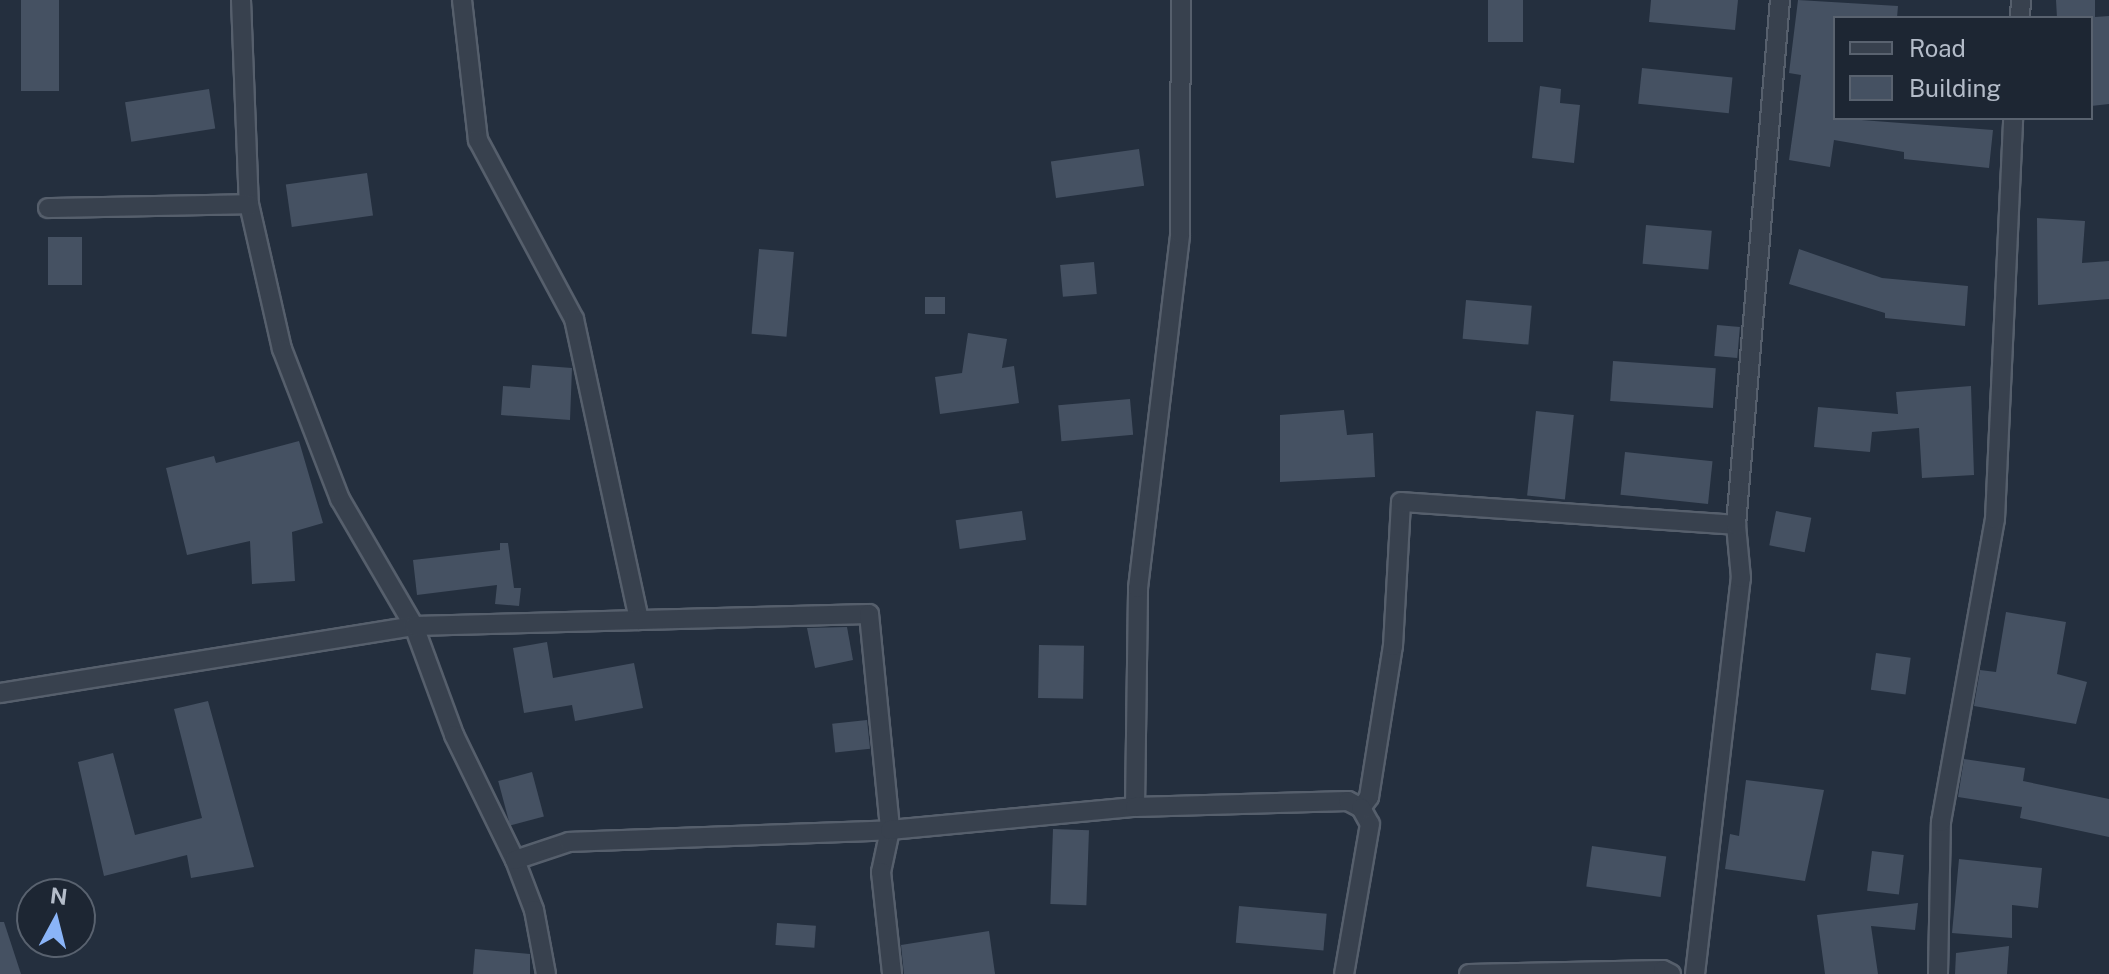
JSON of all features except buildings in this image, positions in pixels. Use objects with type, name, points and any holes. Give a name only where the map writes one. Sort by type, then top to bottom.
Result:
[{"type":"street","points":[[241,0],[249,204],[301,408],[340,499],[414,626],[454,735],[515,860],[534,910],[546,974]]},
{"type":"street","points":[[462,0],[478,140],[574,319],[639,620]]},
{"type":"street","points":[[1135,807],[1138,588],[1180,234],[1181,0]]},
{"type":"street","points":[[1695,974],[1741,578],[1736,525],[1780,0]]},
{"type":"street","points":[[1938,974],[1941,822],[1995,519],[2013,120]]},
{"type":"street","points":[[48,208],[249,204]]},
{"type":"street","points":[[1361,808],[1369,797],[1393,646],[1401,502],[1736,525]]},
{"type":"street","points":[[0,693],[414,626],[869,614],[890,830],[881,872],[892,974]]},
{"type":"street","points":[[515,860],[569,842],[890,830],[1135,807],[1348,801],[1361,808],[1370,824],[1344,974]]},
{"type":"street","points":[[1469,974],[1663,970],[1671,974]]}]
